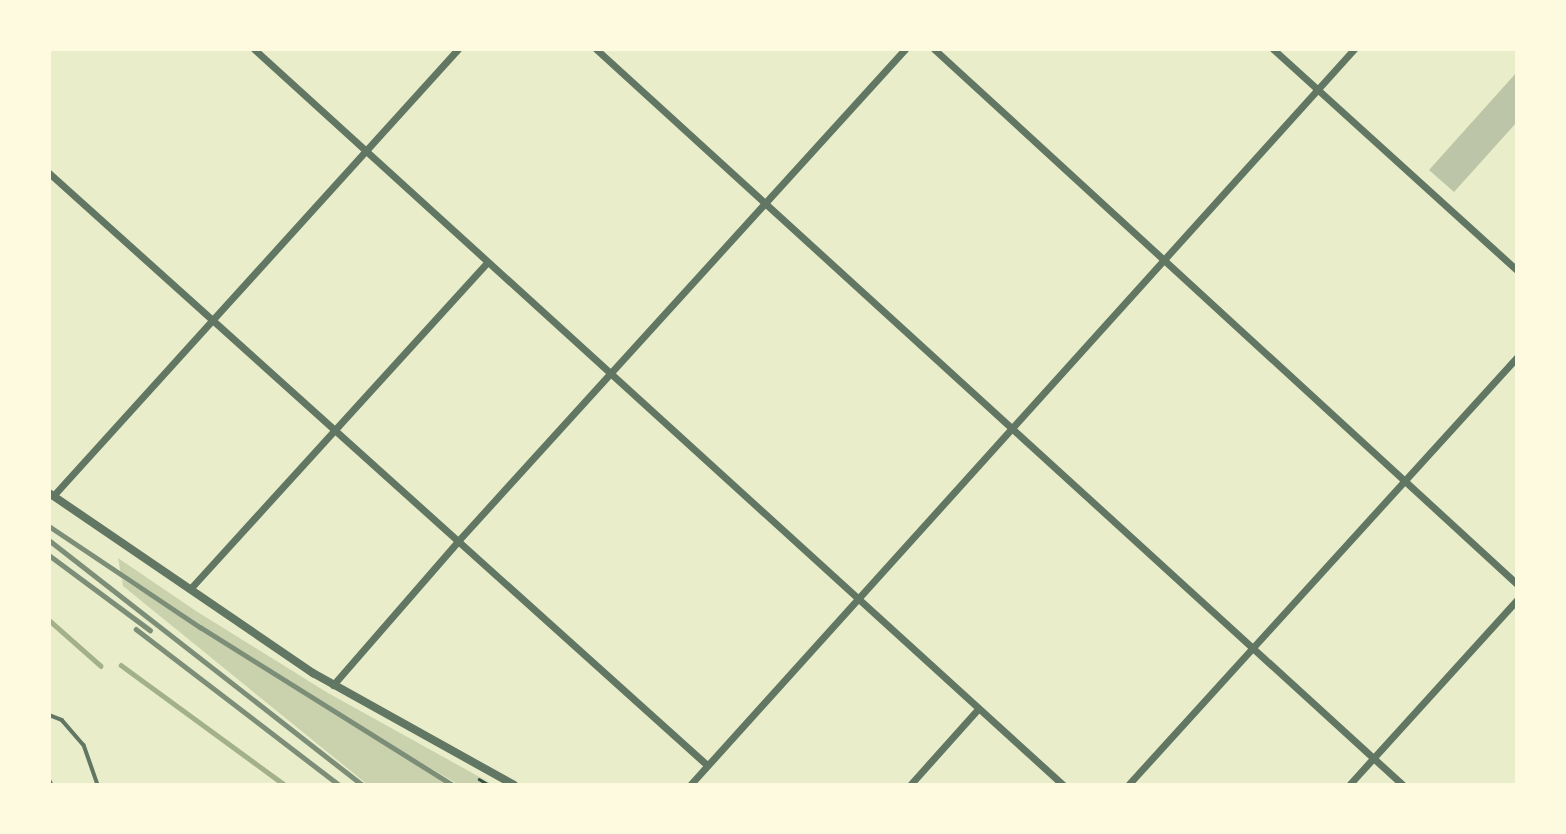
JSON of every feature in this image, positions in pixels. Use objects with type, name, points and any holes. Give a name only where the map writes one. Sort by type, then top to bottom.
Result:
[{"type":"street","points":[[254,49],[1063,785]]},
{"type":"street","points":[[458,49],[367,152],[51,495],[333,685],[514,785]]},
{"type":"street","points":[[596,49],[1011,430],[1404,785]]},
{"type":"street","points":[[333,685],[458,541],[905,49]]},
{"type":"street","points":[[934,49],[1517,584]]},
{"type":"street","points":[[1273,49],[1517,270]]},
{"type":"street","points":[[690,785],[1354,49]]},
{"type":"street","points":[[49,173],[707,765]]},
{"type":"street","points":[[190,589],[488,262]]},
{"type":"street","points":[[1128,785],[1517,357]]},
{"type":"street","points":[[1349,785],[1517,600]]},
{"type":"street","points":[[910,785],[978,709]]},
{"type":"lane","points":[[49,715],[62,720],[84,746],[98,785]]},
{"type":"lane","points":[[49,779],[52,785]]},
{"type":"green space","points":[[118,558],[196,611],[328,693],[494,785],[459,785],[364,729],[121,575]]},
{"type":"green space","points":[[122,579],[448,785],[368,785],[123,586]]},
{"type":"building","points":[[1517,72],[1517,122],[1454,192],[1429,170]]},
{"type":"waterway","points":[[49,620],[101,666]]},
{"type":"waterway","points":[[121,665],[285,785]]},
{"type":"railway","points":[[49,526],[200,627],[453,785]]},
{"type":"railway","points":[[49,540],[363,785]]},
{"type":"railway","points":[[49,555],[150,630]]},
{"type":"railway","points":[[136,629],[339,785]]}]
